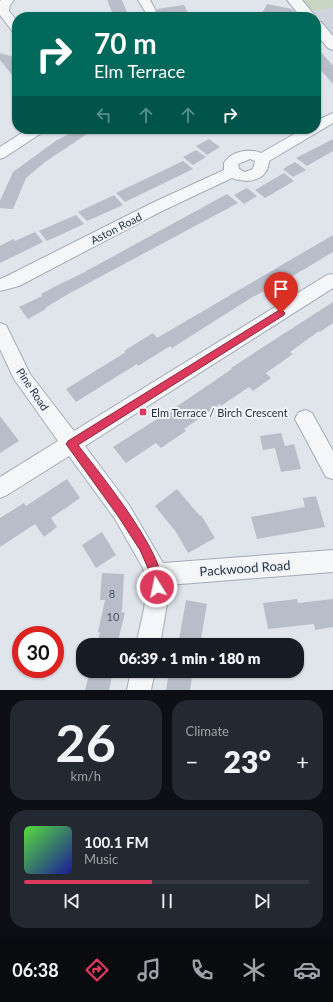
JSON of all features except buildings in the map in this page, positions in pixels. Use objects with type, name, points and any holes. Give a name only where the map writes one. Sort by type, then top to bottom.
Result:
[{"type":"street","points":[[8,0],[4,4],[3,11],[12,23]]},
{"type":"street","points":[[144,0],[150,11]]},
{"type":"street","points":[[294,0],[305,12]]},
{"type":"street","points":[[321,31],[333,45]]},
{"type":"street","points":[[321,124],[333,117]]},
{"type":"street","points":[[0,154],[30,134]]},
{"type":"street","name":"Aston Road","points":[[0,285],[13,281],[157,207],[232,172],[244,177],[258,173],[262,168],[262,159],[304,134]]},
{"type":"street","points":[[0,488],[333,280]]},
{"type":"street","name":"Pine Road","points":[[0,330],[23,379],[122,512],[144,547],[156,575]]},
{"type":"street","points":[[306,419],[333,470]]},
{"type":"street","name":"Packwood Road","points":[[156,575],[333,561]]},
{"type":"street","points":[[149,638],[157,598],[156,575]]},
{"type":"street","points":[[139,690],[142,678]]},
{"type":"shaded area","points":[[302,0],[333,0],[333,34],[321,21],[321,12],[312,11]]},
{"type":"green space","points":[[302,0],[333,0],[333,7],[312,11]]},
{"type":"place","name":"Elm Terrace / Birch Crescent","points":[[143,412]]},
{"type":"route","points":[[157,587],[156,575],[144,547],[122,512],[72,444],[281,313]]}]
